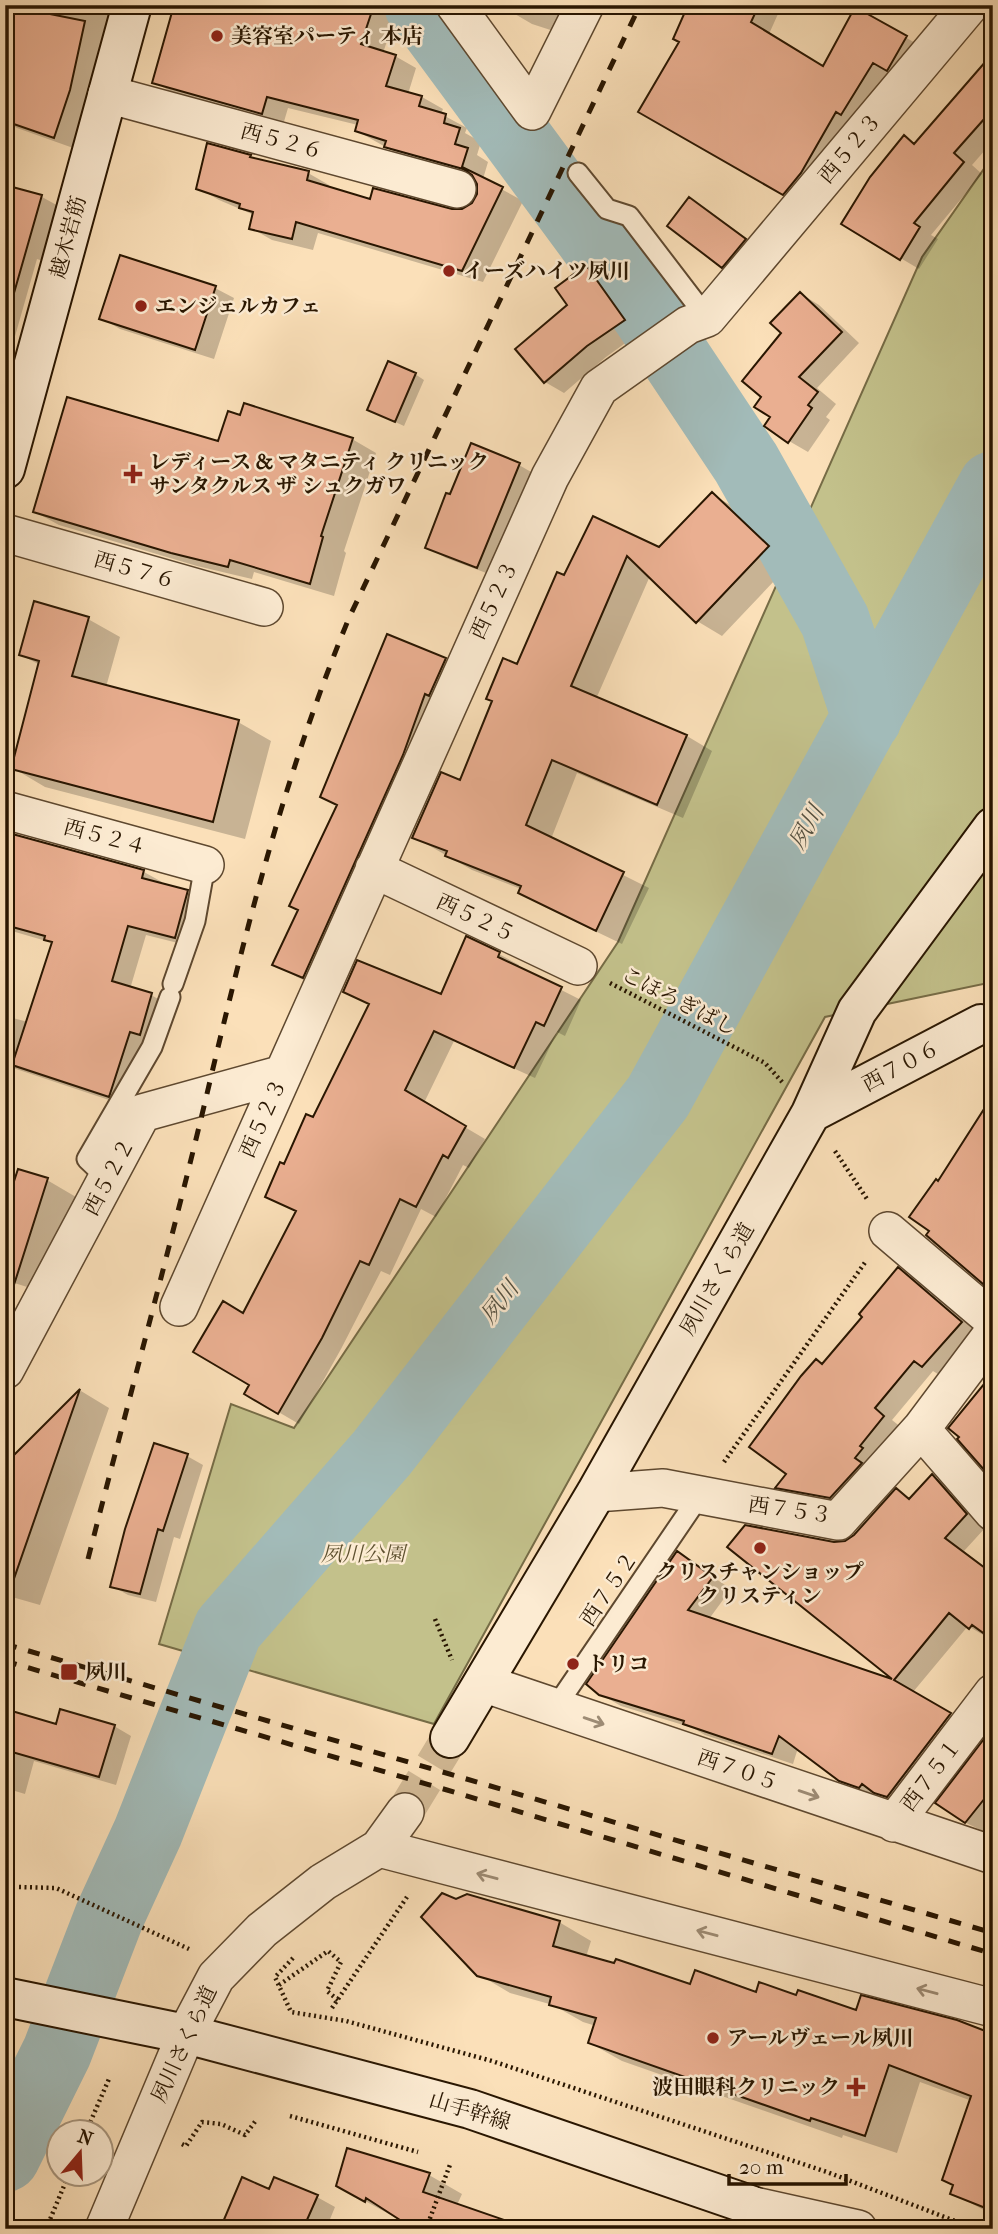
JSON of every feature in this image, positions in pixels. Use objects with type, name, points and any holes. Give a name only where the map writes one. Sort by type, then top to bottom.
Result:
[{"type":"street","name":"越木岩筋","points":[[5,469],[132,5]]},
{"type":"street","points":[[455,5],[532,111],[585,5]]},
{"type":"street","name":"西５２３","points":[[179,1307],[550,477],[599,388],[655,348],[698,322],[970,5]]},
{"type":"street","name":"西５２６","points":[[107,94],[457,189]]},
{"type":"street","name":"西５７６","points":[[5,533],[264,607]]},
{"type":"street","name":"西５２４","points":[[5,810],[205,865]]},
{"type":"street","name":"夙川さくら道","points":[[450,1738],[596,1493],[811,1113],[857,1011],[993,827]]},
{"type":"street","name":"西５２５","points":[[374,869],[578,967]]},
{"type":"street","name":"西７０６","points":[[811,1113],[981,1024],[993,1027]]},
{"type":"street","name":"西５２２","points":[[5,1370],[142,1113],[283,1074]]},
{"type":"street","points":[[888,1231],[993,1320]]},
{"type":"street","points":[[993,1333],[921,1429],[993,1512]]},
{"type":"street","name":"西７５３","points":[[596,1493],[663,1488],[838,1521],[921,1429]]},
{"type":"street","name":"西７０５","points":[[483,1683],[993,1856]]},
{"type":"street","name":"西７５１","points":[[894,1823],[993,1693]]},
{"type":"street","name":"夙川さくら道","points":[[104,2229],[186,2034],[216,1976],[262,1930],[323,1882],[379,1847],[405,1812]]},
{"type":"street","points":[[379,1847],[993,2008]]},
{"type":"street","name":"山手幹線","points":[[5,1997],[186,2034],[470,2109],[750,2205],[858,2229]]},
{"type":"street","name":"山手幹線","points":[[750,2205],[795,2229]]},
{"type":"lane","points":[[578,173],[607,209],[629,215],[698,322]]},
{"type":"lane","points":[[108,1179],[87,1159],[152,1047],[195,921],[205,865]]},
{"type":"lane","name":"西７５２","points":[[555,1708],[700,1495]]},
{"type":"path","name":"こほろぎばし","points":[[578,967],[765,1063]]},
{"type":"path","points":[[700,1495],[888,1231],[811,1113]]},
{"type":"path","points":[[435,1619],[448,1652]]},
{"type":"path","points":[[19,1887],[56,1888],[189,1949]]},
{"type":"path","points":[[332,2008],[414,1887],[402,1888]]},
{"type":"path","points":[[279,1985],[328,1951],[341,1962],[327,1991],[338,2000]]},
{"type":"path","points":[[294,1957],[275,1977],[291,2012],[346,2021],[492,2061],[827,2172],[976,2229]]},
{"type":"path","points":[[92,2118],[109,2079]]},
{"type":"path","points":[[290,2116],[418,2152]]},
{"type":"path","points":[[178,2143],[186,2146],[202,2122],[221,2124],[245,2135],[257,2119]]},
{"type":"path","points":[[426,2229],[451,2162]]},
{"type":"path","points":[[46,2229],[63,2188]]},
{"type":"green space","name":"夙川公園","points":[[993,156],[993,982],[825,1017],[434,1724],[159,1644],[231,1404],[294,1428],[618,942],[922,257]]},
{"type":"building","points":[[5,5],[85,21],[70,90],[54,138],[5,121]]},
{"type":"building","points":[[174,5],[374,5],[361,44],[396,55],[386,86],[422,96],[419,106],[446,114],[444,123],[460,128],[455,144],[468,148],[462,167],[503,187],[462,271],[296,222],[292,239],[249,229],[253,212],[239,208],[240,204],[196,189],[207,143],[251,155],[250,157],[309,171],[307,180],[370,199],[373,188],[452,209],[462,209],[472,203],[477,194],[477,184],[472,175],[463,169],[384,147],[386,141],[355,131],[358,120],[267,97],[262,114],[152,83]]},
{"type":"building","points":[[688,5],[759,5],[751,22],[823,66],[855,7],[907,36],[887,71],[873,63],[841,115],[836,112],[801,173],[783,195],[638,112],[679,42],[673,39]]},
{"type":"building","points":[[993,53],[993,109],[954,153],[964,162],[914,223],[920,227],[900,260],[841,224],[870,177],[904,135],[914,144]]},
{"type":"building","points":[[5,185],[42,195],[14,293],[5,292]]},
{"type":"building","points":[[689,197],[746,239],[722,268],[667,226]]},
{"type":"building","points":[[120,255],[216,286],[195,350],[99,319]]},
{"type":"building","points":[[586,265],[625,320],[587,346],[544,383],[515,349],[567,305],[555,288]]},
{"type":"building","points":[[800,292],[842,332],[799,377],[818,392],[808,405],[812,408],[788,443],[764,426],[770,417],[754,407],[761,397],[742,381],[781,333],[770,323]]},
{"type":"building","points":[[388,361],[416,373],[395,422],[367,410]]},
{"type":"building","points":[[67,397],[218,441],[228,411],[240,415],[244,403],[353,438],[321,536],[323,537],[310,584],[230,560],[228,567],[171,553],[33,512]]},
{"type":"building","points":[[471,443],[520,463],[477,568],[425,548],[446,493],[450,494]]},
{"type":"building","points":[[712,492],[769,546],[696,623],[627,556],[571,686],[687,735],[657,805],[552,760],[526,825],[624,872],[596,931],[518,893],[521,886],[445,856],[447,851],[412,838],[441,772],[460,780],[492,701],[486,699],[503,658],[517,664],[557,572],[564,575],[593,516],[659,547]]},
{"type":"building","points":[[34,601],[89,617],[72,676],[239,720],[213,822],[11,769],[39,661],[19,655]]},
{"type":"building","points":[[387,634],[446,658],[429,696],[425,694],[403,755],[303,978],[272,965],[298,910],[289,906],[337,805],[320,797]]},
{"type":"building","points":[[5,832],[144,870],[142,878],[188,890],[175,938],[128,926],[112,981],[152,993],[140,1035],[130,1032],[109,1097],[12,1065],[52,942],[44,940],[45,936],[5,925]]},
{"type":"building","points":[[466,936],[500,952],[498,957],[562,987],[544,1026],[536,1022],[514,1068],[434,1031],[405,1090],[466,1126],[448,1158],[443,1155],[416,1207],[400,1199],[369,1265],[360,1261],[322,1338],[278,1414],[244,1394],[249,1385],[193,1352],[223,1301],[243,1313],[296,1211],[265,1197],[280,1162],[284,1164],[306,1114],[313,1117],[369,1004],[343,992],[357,960],[441,994]]},
{"type":"building","points":[[993,1095],[993,1286],[990,1290],[926,1235],[929,1231],[909,1217],[936,1179],[938,1181]]},
{"type":"building","points":[[18,1169],[48,1178],[12,1291],[5,1290],[5,1209]]},
{"type":"building","points":[[898,1267],[962,1322],[922,1367],[914,1361],[875,1408],[884,1416],[860,1446],[863,1448],[855,1458],[862,1463],[830,1498],[775,1488],[786,1474],[749,1447],[801,1376],[816,1359],[822,1364],[862,1317],[859,1314]]},
{"type":"building","points":[[993,1373],[993,1480],[957,1439],[959,1437],[948,1428]]},
{"type":"building","points":[[80,1389],[10,1590],[5,1589],[5,1464]]},
{"type":"building","points":[[154,1443],[188,1454],[163,1531],[158,1529],[140,1594],[110,1587],[125,1529]]},
{"type":"building","points":[[932,1474],[967,1514],[945,1538],[993,1574],[993,1640],[972,1625],[969,1629],[949,1613],[894,1680],[951,1713],[887,1797],[874,1793],[862,1784],[859,1788],[839,1781],[779,1736],[772,1754],[683,1724],[684,1721],[599,1695],[586,1684],[677,1551],[713,1577],[688,1610],[892,1679],[727,1547],[745,1525],[834,1542],[845,1541],[854,1535],[896,1488],[909,1499]]},
{"type":"building","points":[[5,1709],[56,1724],[60,1709],[115,1725],[99,1777],[5,1750]]},
{"type":"building","points":[[987,1735],[993,1739],[993,1788],[965,1823],[935,1803]]},
{"type":"building","points":[[442,1893],[456,1899],[467,1894],[560,1921],[553,1946],[614,1963],[616,1959],[690,1984],[695,1970],[756,1992],[759,1982],[796,1995],[798,1990],[856,2010],[861,1995],[957,2020],[993,2034],[993,2211],[950,2194],[953,2185],[942,2180],[971,2096],[889,2065],[865,2136],[811,2118],[810,2121],[588,2043],[596,2018],[549,2005],[551,1997],[477,1976],[421,1917]]},
{"type":"building","points":[[347,2148],[430,2173],[423,2192],[516,2224],[515,2229],[414,2229],[366,2198],[365,2202],[336,2186]]},
{"type":"building","points":[[242,2177],[269,2189],[274,2177],[318,2195],[303,2229],[220,2229]]},
{"type":"waterway","points":[[419,5],[646,313],[746,463],[835,621],[867,718]]},
{"type":"waterway","name":"夙川","points":[[5,2157],[57,2052],[109,1917],[148,1832],[228,1629],[382,1453],[658,1097],[993,486]]},
{"type":"tunnel","points":[[405,1812],[450,1738]]},
{"type":"railway","points":[[88,1559],[235,976],[305,735],[349,618],[640,5]]},
{"type":"railway","points":[[5,1644],[993,1933]]},
{"type":"railway","points":[[5,1661],[993,1954]]},
{"type":"place","name":"美容室パーティ 本店","points":[[217,36]]},
{"type":"place","name":"イーズハイツ夙川","points":[[449,271]]},
{"type":"place","name":"エンジェルカフェ","points":[[141,306]]},
{"type":"place","name":"レディース & マタニティ クリニック サンタクルス ザ シュクガワ","points":[[133,474]]},
{"type":"place","name":"クリスチャンショップ クリスティン","points":[[760,1548]]},
{"type":"place","name":"トリコ","points":[[573,1664]]},
{"type":"place","name":"夙川","points":[[69,1672]]},
{"type":"place","name":"アールヴェール夙川","points":[[713,2038]]},
{"type":"place","name":"波田眼科クリニック","points":[[856,2087]]}]
